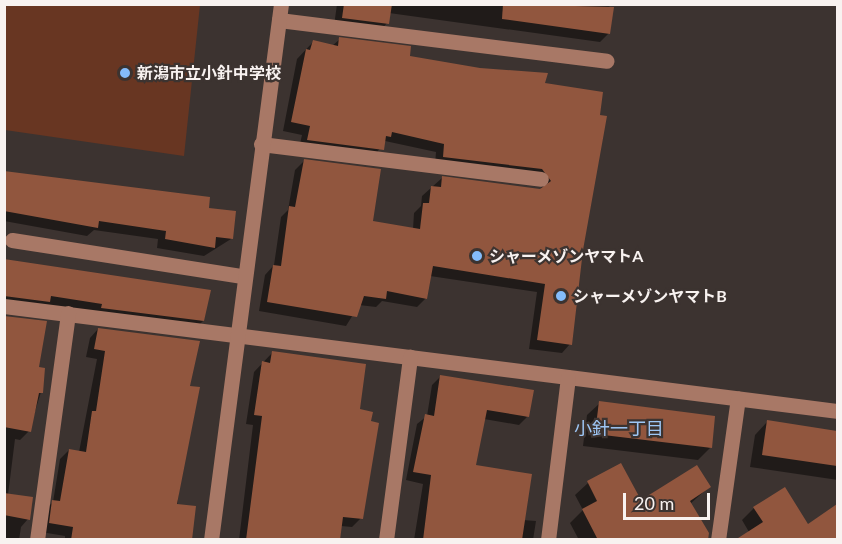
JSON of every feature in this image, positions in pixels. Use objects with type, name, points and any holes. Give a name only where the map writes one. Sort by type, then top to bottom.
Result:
[{"type":"street","points":[[211,540],[242,276],[280,12],[606,61]]},
{"type":"street","points":[[261,144],[541,179]]},
{"type":"street","points":[[12,240],[242,276]]},
{"type":"street","points":[[4,306],[837,411]]},
{"type":"street","points":[[37,540],[68,314]]},
{"type":"street","points":[[386,540],[411,357]]},
{"type":"street","points":[[548,540],[568,377]]},
{"type":"street","points":[[718,540],[738,398]]},
{"type":"shaded area","name":"新潟市立小針中学校","points":[[5,4],[200,5],[184,156],[5,130]]},
{"type":"building","points":[[344,4],[392,4],[389,24],[342,18]]},
{"type":"building","points":[[503,4],[614,7],[610,34],[502,19]]},
{"type":"building","points":[[339,37],[411,46],[410,56],[480,68],[548,73],[545,83],[603,92],[600,115],[607,116],[583,250],[572,345],[537,340],[545,284],[433,266],[427,299],[387,291],[386,299],[364,296],[357,317],[267,302],[273,265],[281,266],[289,206],[295,207],[304,159],[381,169],[373,221],[420,229],[423,203],[429,203],[431,186],[441,187],[442,176],[540,189],[551,181],[542,169],[443,157],[444,144],[392,132],[391,137],[386,136],[384,150],[307,140],[310,126],[291,122],[306,49],[310,50],[313,40],[338,46]]},
{"type":"building","points":[[4,171],[210,197],[209,208],[236,211],[233,239],[216,237],[215,248],[165,239],[166,231],[99,221],[98,228],[4,211]]},
{"type":"building","points":[[4,259],[211,290],[204,321],[101,308],[102,304],[51,296],[50,302],[4,296]]},
{"type":"building","points":[[4,316],[47,321],[39,367],[45,368],[43,393],[39,393],[31,432],[4,427]]},
{"type":"building","points":[[98,328],[200,341],[190,386],[200,387],[177,504],[196,506],[192,540],[71,540],[73,527],[49,523],[52,500],[60,501],[69,449],[86,452],[92,411],[96,411],[105,351],[94,349]]},
{"type":"building","points":[[272,351],[366,364],[360,409],[373,412],[371,421],[379,423],[363,519],[343,517],[340,540],[246,540],[262,416],[254,415],[262,361],[270,363]]},
{"type":"building","points":[[440,375],[534,390],[529,417],[487,410],[476,465],[532,474],[522,540],[423,540],[431,475],[413,472],[425,414],[434,416]]},
{"type":"building","points":[[599,401],[715,416],[712,448],[595,434]]},
{"type":"building","points":[[767,420],[837,431],[837,466],[762,455]]},
{"type":"building","points":[[621,463],[641,500],[697,465],[711,487],[690,501],[709,533],[708,540],[598,540],[582,509],[597,501],[587,481]]},
{"type":"building","points":[[785,487],[808,524],[837,504],[837,540],[735,540],[763,522],[753,507]]},
{"type":"building","points":[[4,493],[33,497],[30,520],[4,515]]},
{"type":"place","name":"新潟市立小針中学校","points":[[125,73]]},
{"type":"place","name":"シャーメゾンヤマトA","points":[[477,256]]},
{"type":"place","name":"シャーメゾンヤマトB","points":[[561,296]]},
{"type":"district","name":"小針一丁目","points":[[619,428]]}]
